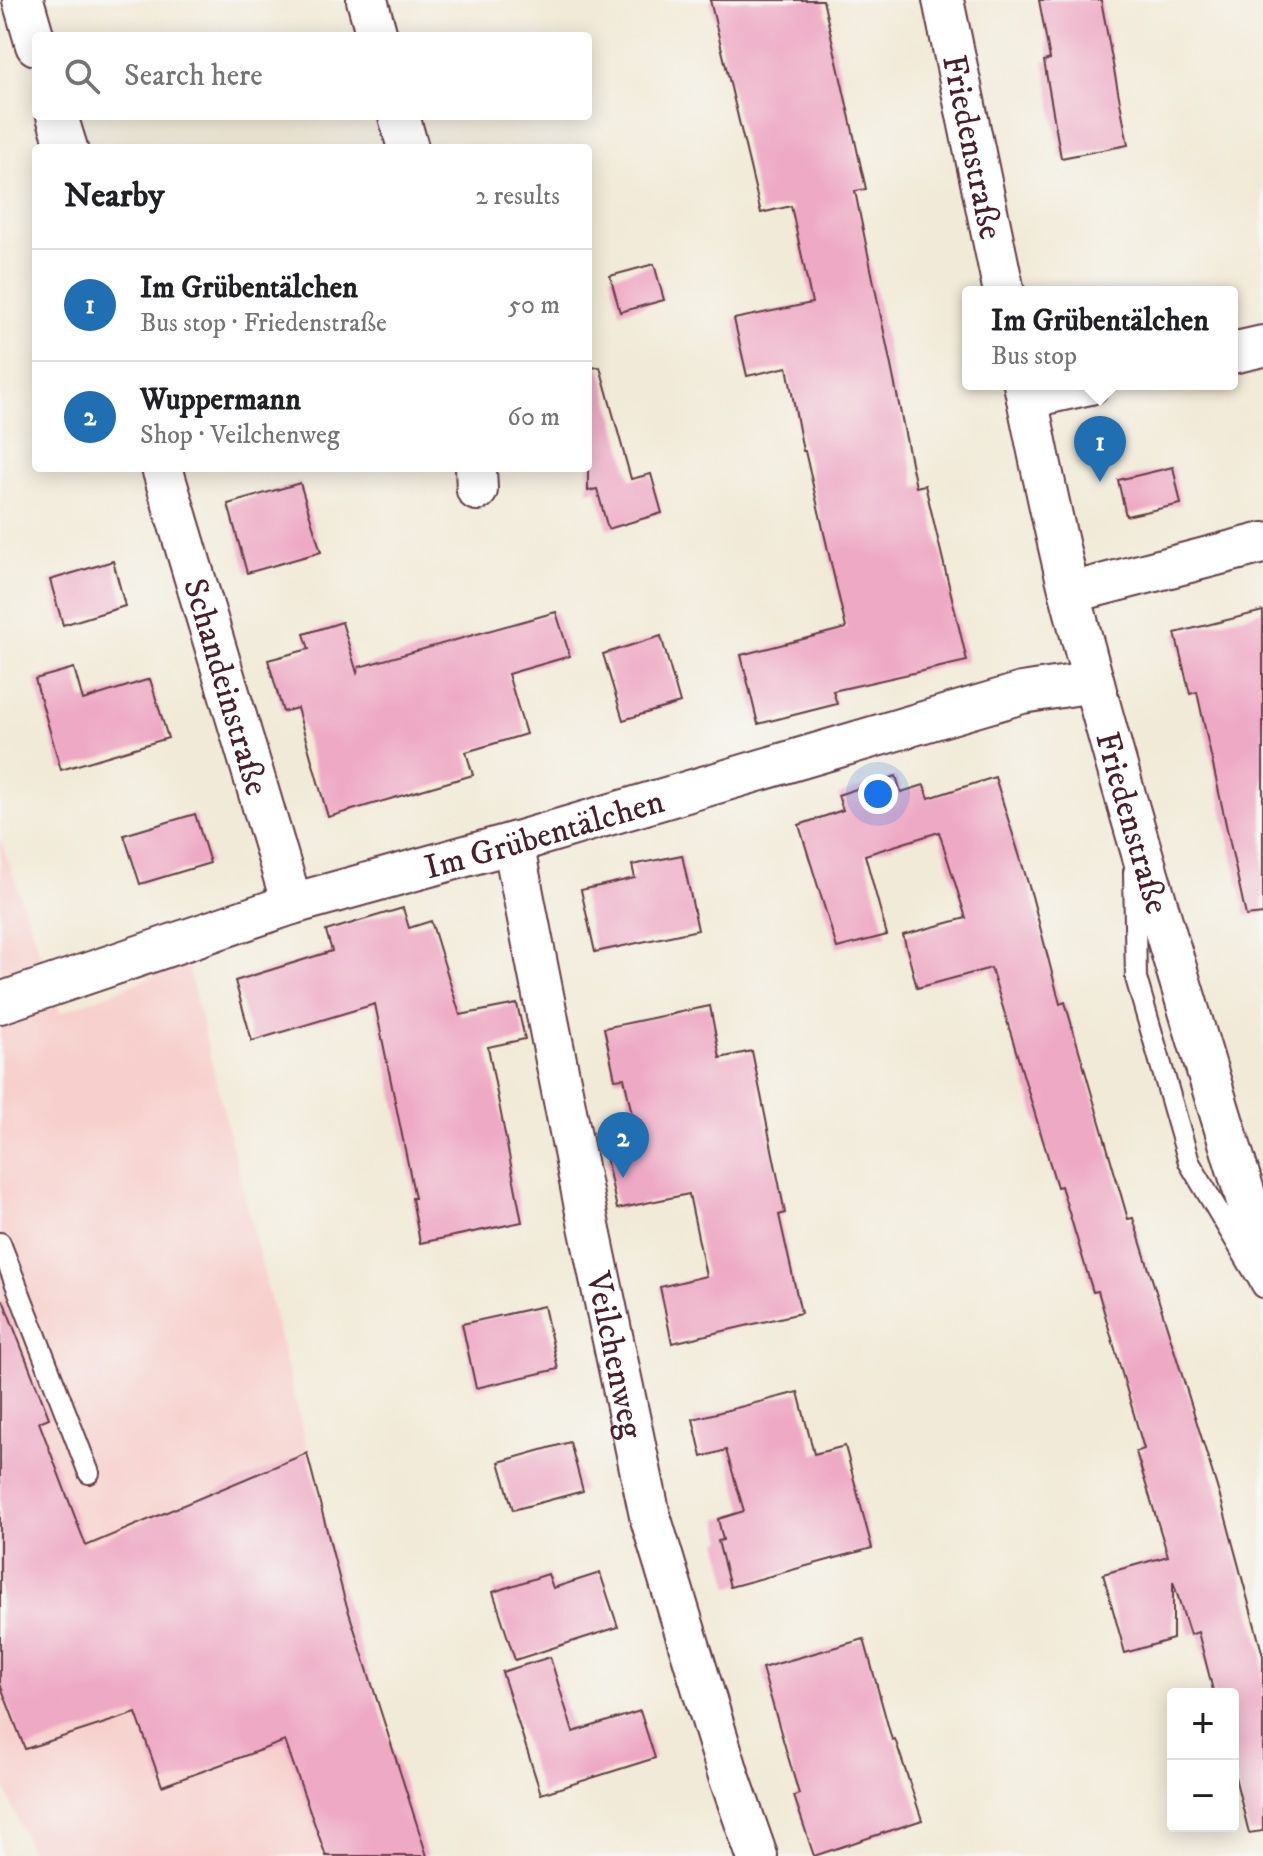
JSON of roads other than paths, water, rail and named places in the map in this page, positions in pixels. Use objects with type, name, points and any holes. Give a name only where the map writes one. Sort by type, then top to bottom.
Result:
[{"type":"street","points":[[23,0],[32,32]]},
{"type":"street","points":[[367,0],[376,32]]},
{"type":"street","name":"Friedenstraße","points":[[943,0],[1003,286]]},
{"type":"street","points":[[58,120],[66,144]]},
{"type":"street","points":[[400,120],[407,144]]},
{"type":"street","points":[[1238,352],[1263,346]]},
{"type":"street","name":"Friedenstraße","points":[[1025,391],[1070,593],[1133,824],[1263,1254]]},
{"type":"street","name":"Schandeinstraße","points":[[163,472],[292,904]]},
{"type":"street","points":[[1070,593],[1263,543]]},
{"type":"street","name":"Im Grübentälchen","points":[[0,1003],[292,904],[513,843],[1022,693],[1094,682]]},
{"type":"street","name":"Veilchenweg","points":[[513,843],[650,1516],[729,1776],[757,1856]]},
{"type":"lane","points":[[1133,824],[1136,978],[1189,1162],[1263,1287]]},
{"type":"lane","points":[[0,1243],[89,1473]]},
{"type":"place","name":"Im Grübentälchen","points":[[1100,482]]},
{"type":"place","name":"Wuppermann","points":[[623,1178]]}]
